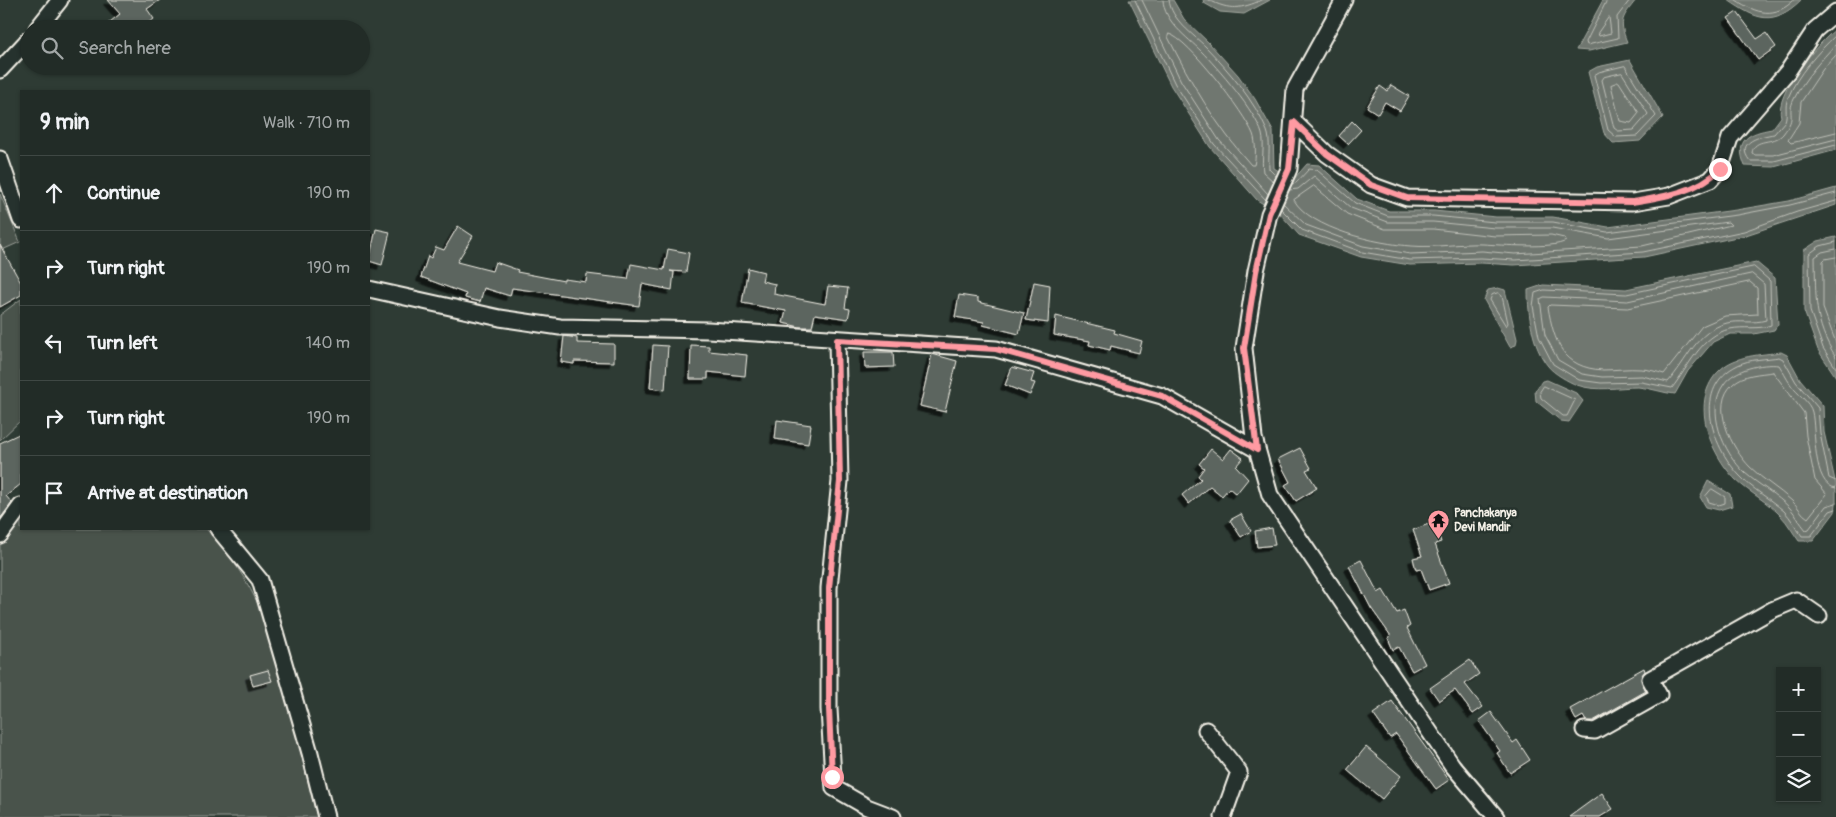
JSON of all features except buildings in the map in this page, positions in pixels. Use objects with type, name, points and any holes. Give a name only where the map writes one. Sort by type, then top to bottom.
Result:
[{"type":"street","points":[[44,20],[60,0]]},
{"type":"street","points":[[1344,0],[1295,89],[1289,169],[1269,214],[1256,272],[1244,348],[1257,450],[1270,495],[1452,765],[1496,817]]},
{"type":"street","points":[[1294,122],[1327,154],[1371,185],[1407,198],[1633,202],[1669,196],[1710,180],[1720,169],[1730,138],[1788,71],[1815,30],[1836,12]]},
{"type":"street","points":[[0,70],[20,49]]},
{"type":"street","points":[[0,159],[20,217]]},
{"type":"street","points":[[370,289],[500,318],[560,327],[708,330],[996,349],[1162,396],[1257,450]]},
{"type":"street","points":[[837,340],[840,481],[829,588],[829,709],[832,777],[834,788],[866,806],[894,817]]},
{"type":"street","points":[[0,534],[20,507]]},
{"type":"street","points":[[219,530],[260,580],[310,753],[326,817]]},
{"type":"street","points":[[1584,730],[1595,731],[1659,695],[1650,679],[1772,610],[1796,600],[1820,616]]},
{"type":"street","points":[[1206,730],[1239,772],[1223,817]]},
{"type":"shaded area","points":[[0,194],[20,242],[0,251]]},
{"type":"shaded area","points":[[20,300],[20,421],[0,440],[0,315]]},
{"type":"shaded area","points":[[20,522],[20,530],[207,530],[222,546],[237,567],[261,611],[285,687],[317,817],[0,817],[0,545]]},
{"type":"water","points":[[1129,0],[1173,0],[1184,19],[1238,75],[1255,99],[1273,131],[1274,168],[1293,180],[1307,164],[1319,165],[1357,199],[1389,211],[1434,211],[1496,217],[1553,217],[1608,227],[1789,201],[1836,188],[1836,205],[1746,235],[1644,257],[1514,265],[1481,263],[1410,265],[1361,257],[1299,235],[1281,215],[1257,200],[1210,147],[1171,86]]},
{"type":"water","points":[[1203,0],[1270,0],[1244,14],[1220,12],[1204,3]]},
{"type":"water","points":[[1603,0],[1636,0],[1623,19],[1622,24],[1627,42],[1589,51],[1576,50]]},
{"type":"water","points":[[1728,0],[1801,0],[1782,14],[1765,18],[1756,16]]},
{"type":"water","points":[[1836,29],[1836,150],[1774,167],[1745,166],[1741,149],[1743,143],[1750,135],[1772,129],[1781,117],[1784,95],[1790,83],[1808,57]]},
{"type":"water","points":[[1630,60],[1663,117],[1640,141],[1613,143],[1604,133],[1588,72],[1597,67]]},
{"type":"water","points":[[1836,237],[1836,377],[1818,350],[1804,311],[1804,250],[1818,241]]},
{"type":"water","points":[[1756,262],[1775,278],[1778,324],[1774,330],[1754,334],[1730,334],[1713,342],[1688,371],[1675,394],[1638,387],[1600,389],[1577,385],[1550,369],[1538,349],[1530,320],[1528,290],[1543,285],[1626,289]]},
{"type":"water","points":[[1498,288],[1505,290],[1517,339],[1516,345],[1510,347],[1484,300],[1488,290]]},
{"type":"water","points":[[1781,352],[1787,355],[1800,379],[1823,406],[1824,432],[1836,485],[1836,504],[1835,512],[1813,541],[1799,541],[1776,511],[1736,480],[1718,456],[1706,426],[1705,396],[1710,382],[1720,370],[1733,361]]},
{"type":"water","points":[[1547,380],[1576,393],[1583,401],[1569,422],[1561,421],[1536,401],[1535,391],[1542,381]]},
{"type":"water","points":[[1708,481],[1730,494],[1732,506],[1719,510],[1706,507],[1700,497]]},
{"type":"place","name":"Panchakanya Devi Mandir","points":[[1438,539]]},
{"type":"route","points":[[832,777],[829,709],[829,588],[840,481],[837,340],[996,349],[1162,396],[1257,450],[1244,348],[1256,272],[1269,214],[1289,169],[1294,122],[1327,154],[1371,185],[1407,198],[1633,202],[1669,196],[1710,180],[1720,169]]}]
